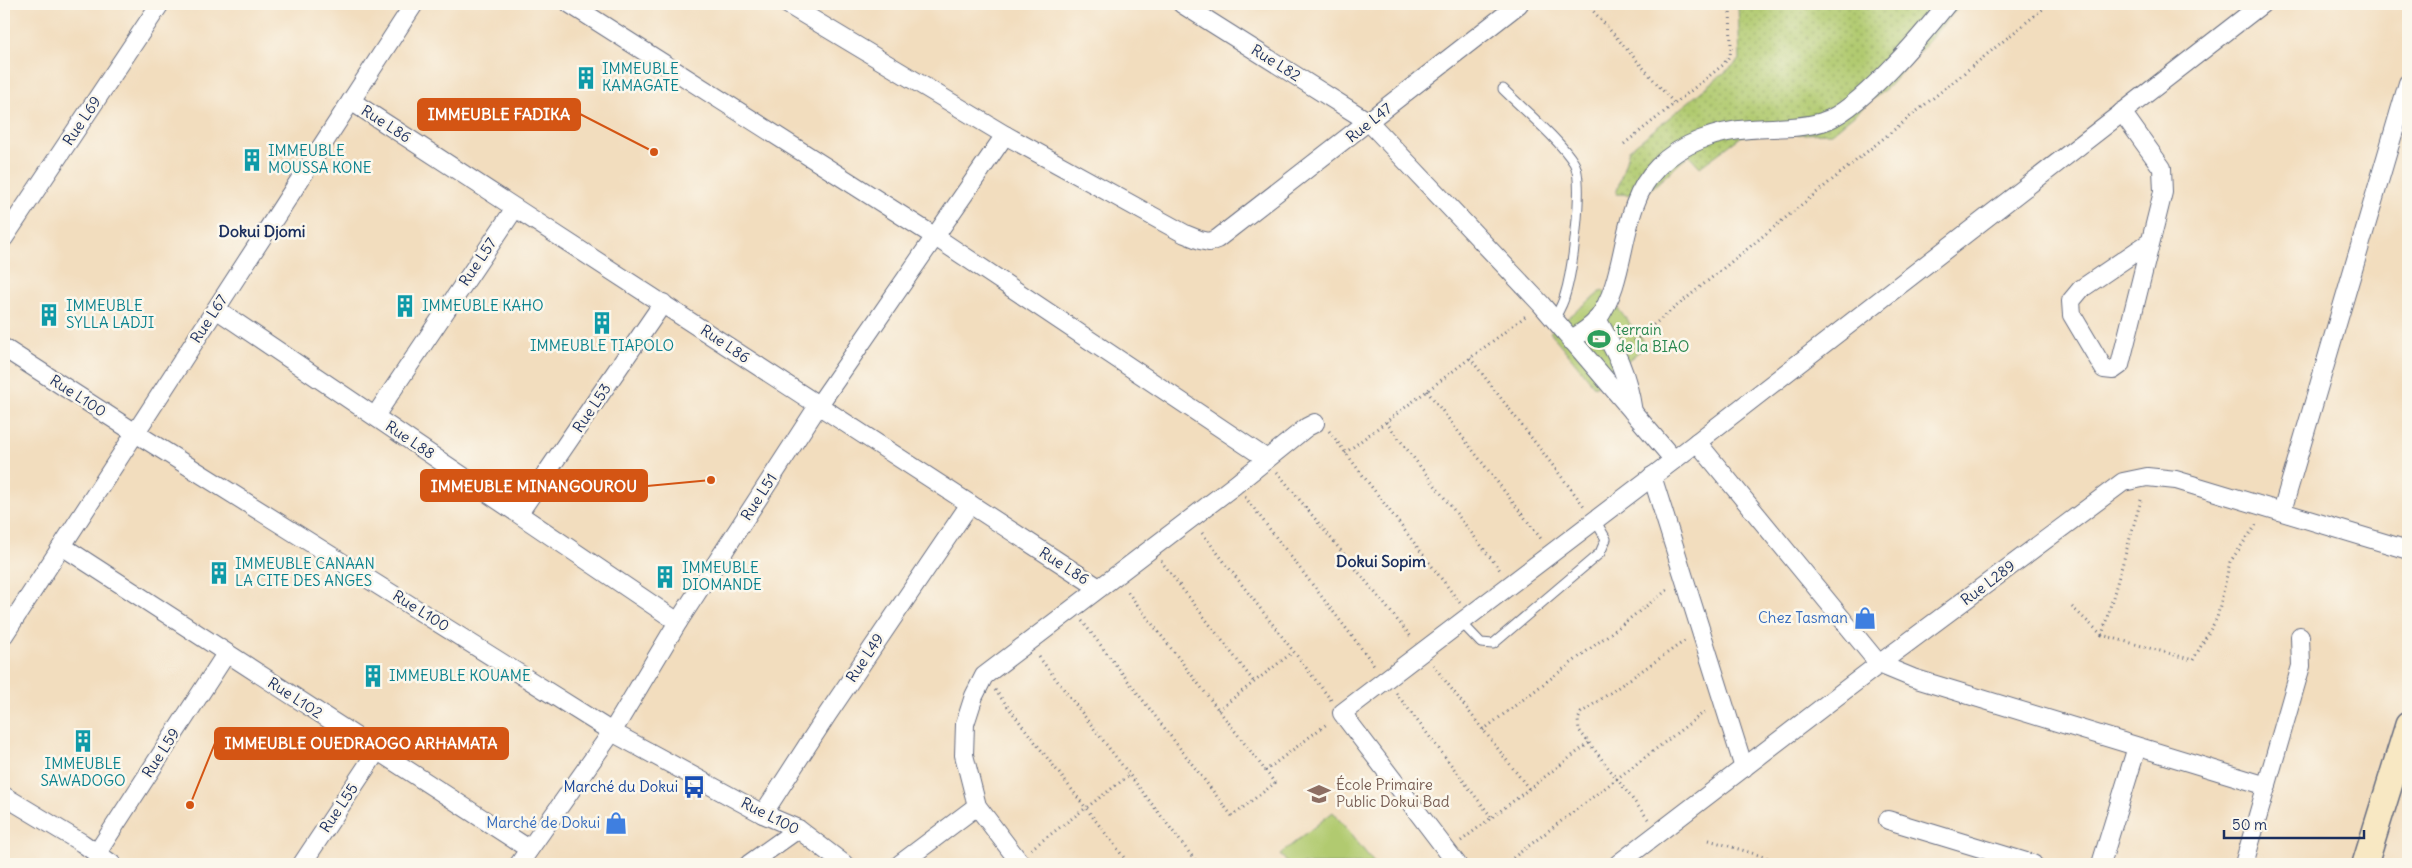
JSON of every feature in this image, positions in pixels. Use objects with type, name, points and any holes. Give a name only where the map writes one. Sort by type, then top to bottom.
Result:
[{"type":"main road","points":[[2365,864],[2408,725]]},
{"type":"street","name":"Rue L69","points":[[4,238],[160,4]]},
{"type":"street","name":"Rue L67","points":[[4,635],[134,432],[414,4]]},
{"type":"street","points":[[570,4],[934,236],[1267,459]]},
{"type":"street","points":[[787,4],[1005,135]]},
{"type":"street","name":"Rue L82","points":[[1182,4],[1369,122],[1541,304],[1674,460]]},
{"type":"street","name":"Rue L47","points":[[1005,135],[1185,234],[1210,242],[1217,240],[1518,4]]},
{"type":"street","points":[[1570,340],[1587,330],[1597,319],[1610,295],[1633,206],[1657,168],[1673,154],[1702,140],[1726,132],[1802,127],[1823,122],[1837,115],[1883,76],[1947,4]]},
{"type":"street","points":[[1452,858],[1342,713],[1674,460],[2262,4]]},
{"type":"street","points":[[2275,509],[2408,84]]},
{"type":"street","name":"Rue L86","points":[[351,101],[1099,588]]},
{"type":"street","points":[[2122,112],[2162,168],[2163,192],[2120,365],[2113,370],[2104,368],[2072,315],[2071,301],[2081,289],[2150,242]]},
{"type":"street","name":"Rue L51","points":[[519,864],[612,732],[678,622],[818,406],[1005,135]]},
{"type":"street","name":"Rue L57","points":[[375,416],[515,208]]},
{"type":"street","name":"Rue L53","points":[[519,513],[663,303]]},
{"type":"street","name":"Rue L88","points":[[216,308],[678,622]]},
{"type":"street","points":[[1597,319],[1617,354],[1628,382],[1634,412]]},
{"type":"street","name":"Rue L100","points":[[4,348],[134,432],[612,732],[763,814],[798,830],[844,864]]},
{"type":"street","points":[[1019,862],[977,806],[964,755],[965,724],[974,696],[984,676],[1235,485],[1306,427],[1316,423]]},
{"type":"street","points":[[1697,442],[1879,664],[1913,678],[2267,786]]},
{"type":"street","points":[[1652,476],[1744,768]]},
{"type":"street","name":"Rue L289","points":[[1618,864],[1879,664],[2123,482],[2147,477],[2176,480],[2408,550]]},
{"type":"street","name":"Rue L49","points":[[763,814],[970,504]]},
{"type":"street","name":"Rue L102","points":[[62,546],[529,849]]},
{"type":"street","points":[[2244,864],[2301,666],[2300,636]]},
{"type":"street","name":"Rue L59","points":[[97,853],[226,654]]},
{"type":"street","points":[[2101,864],[2137,747]]},
{"type":"street","name":"Rue L55","points":[[302,864],[377,751]]},
{"type":"street","points":[[4,796],[112,864]]},
{"type":"street","points":[[900,864],[977,806]]},
{"type":"street","points":[[1888,820],[2033,864]]},
{"type":"street","points":[[749,864],[798,830]]},
{"type":"lane","points":[[1503,89],[1562,148],[1574,163],[1579,176],[1575,234],[1565,297],[1554,320]]},
{"type":"lane","points":[[1465,619],[1482,643],[1493,644],[1600,553],[1606,538],[1595,520]]},
{"type":"path","points":[[1587,4],[1674,103]]},
{"type":"path","points":[[1624,144],[1723,65],[1730,55],[1730,4]]},
{"type":"path","points":[[1617,354],[2049,4]]},
{"type":"path","points":[[1344,453],[1541,304]]},
{"type":"path","points":[[1470,358],[1595,520]]},
{"type":"path","points":[[1427,391],[1552,552]]},
{"type":"path","points":[[1386,422],[1511,584]]},
{"type":"path","points":[[1316,423],[1325,427],[1465,619]]},
{"type":"path","points":[[1267,459],[1422,651],[1528,789]]},
{"type":"path","points":[[1235,485],[1492,818]]},
{"type":"path","points":[[2102,635],[2141,500]]},
{"type":"path","points":[[2072,607],[2102,635],[2192,660],[2217,618],[2230,562],[2275,509]]},
{"type":"path","points":[[1191,518],[1342,713],[1265,771]]},
{"type":"path","points":[[1151,549],[1254,682]]},
{"type":"path","points":[[1072,609],[1232,816],[1275,783],[1116,576]]},
{"type":"path","points":[[1483,730],[1684,577]]},
{"type":"path","points":[[1659,833],[1579,730],[1578,720],[1581,713],[1701,630]]},
{"type":"path","points":[[1028,644],[1198,864]]},
{"type":"path","points":[[1218,710],[1293,652]]},
{"type":"path","points":[[984,676],[1129,864]]},
{"type":"path","points":[[1505,864],[1723,698]]},
{"type":"path","points":[[1452,858],[1492,818],[1590,743]]},
{"type":"path","points":[[1019,862],[1086,807],[1130,775]]},
{"type":"path","points":[[1709,840],[1788,864]]},
{"type":"green space","points":[[1738,4],[1961,4],[1889,86],[1832,133],[1742,136],[1700,167],[1689,155],[1644,195],[1616,194],[1629,150],[1740,60]]},
{"type":"green space","name":"terrain de la BIAO","points":[[1603,290],[1647,345],[1595,387],[1550,332]]},
{"type":"green space","points":[[1333,812],[1375,864],[1288,864],[1280,854]]},
{"type":"place","name":"IMMEUBLE KAMAGATE","points":[[586,78]]},
{"type":"place","name":"IMMEUBLE FADIKA","points":[[654,152]]},
{"type":"place","name":"IMMEUBLE MOUSSA KONE","points":[[252,160]]},
{"type":"place","name":"IMMEUBLE KAHO","points":[[405,306]]},
{"type":"place","name":"IMMEUBLE SYLLA LADJI","points":[[49,315]]},
{"type":"place","name":"IMMEUBLE TIAPOLO","points":[[602,323]]},
{"type":"place","name":"terrain de la BIAO","points":[[1599,339]]},
{"type":"place","name":"IMMEUBLE MINANGOUROU","points":[[711,480]]},
{"type":"place","name":"IMMEUBLE CANAAN LA CITE DES ANGES","points":[[219,573]]},
{"type":"place","name":"IMMEUBLE DIOMANDE","points":[[665,577]]},
{"type":"place","name":"Chez Tasman","points":[[1865,618]]},
{"type":"place","name":"IMMEUBLE KOUAME","points":[[373,676]]},
{"type":"place","name":"IMMEUBLE SAWADOGO","points":[[83,741]]},
{"type":"place","name":"Marché du Dokui","points":[[694,787]]},
{"type":"place","name":"École Primaire Public Dokui Bad","points":[[1319,794]]},
{"type":"place","name":"IMMEUBLE OUEDRAOGO ARHAMATA","points":[[190,805]]},
{"type":"place","name":"Marché de Dokui","points":[[616,823]]},
{"type":"district","name":"Dokui Djomi","points":[[262,231]]},
{"type":"district","name":"Dokui Sopim","points":[[1381,561]]}]
